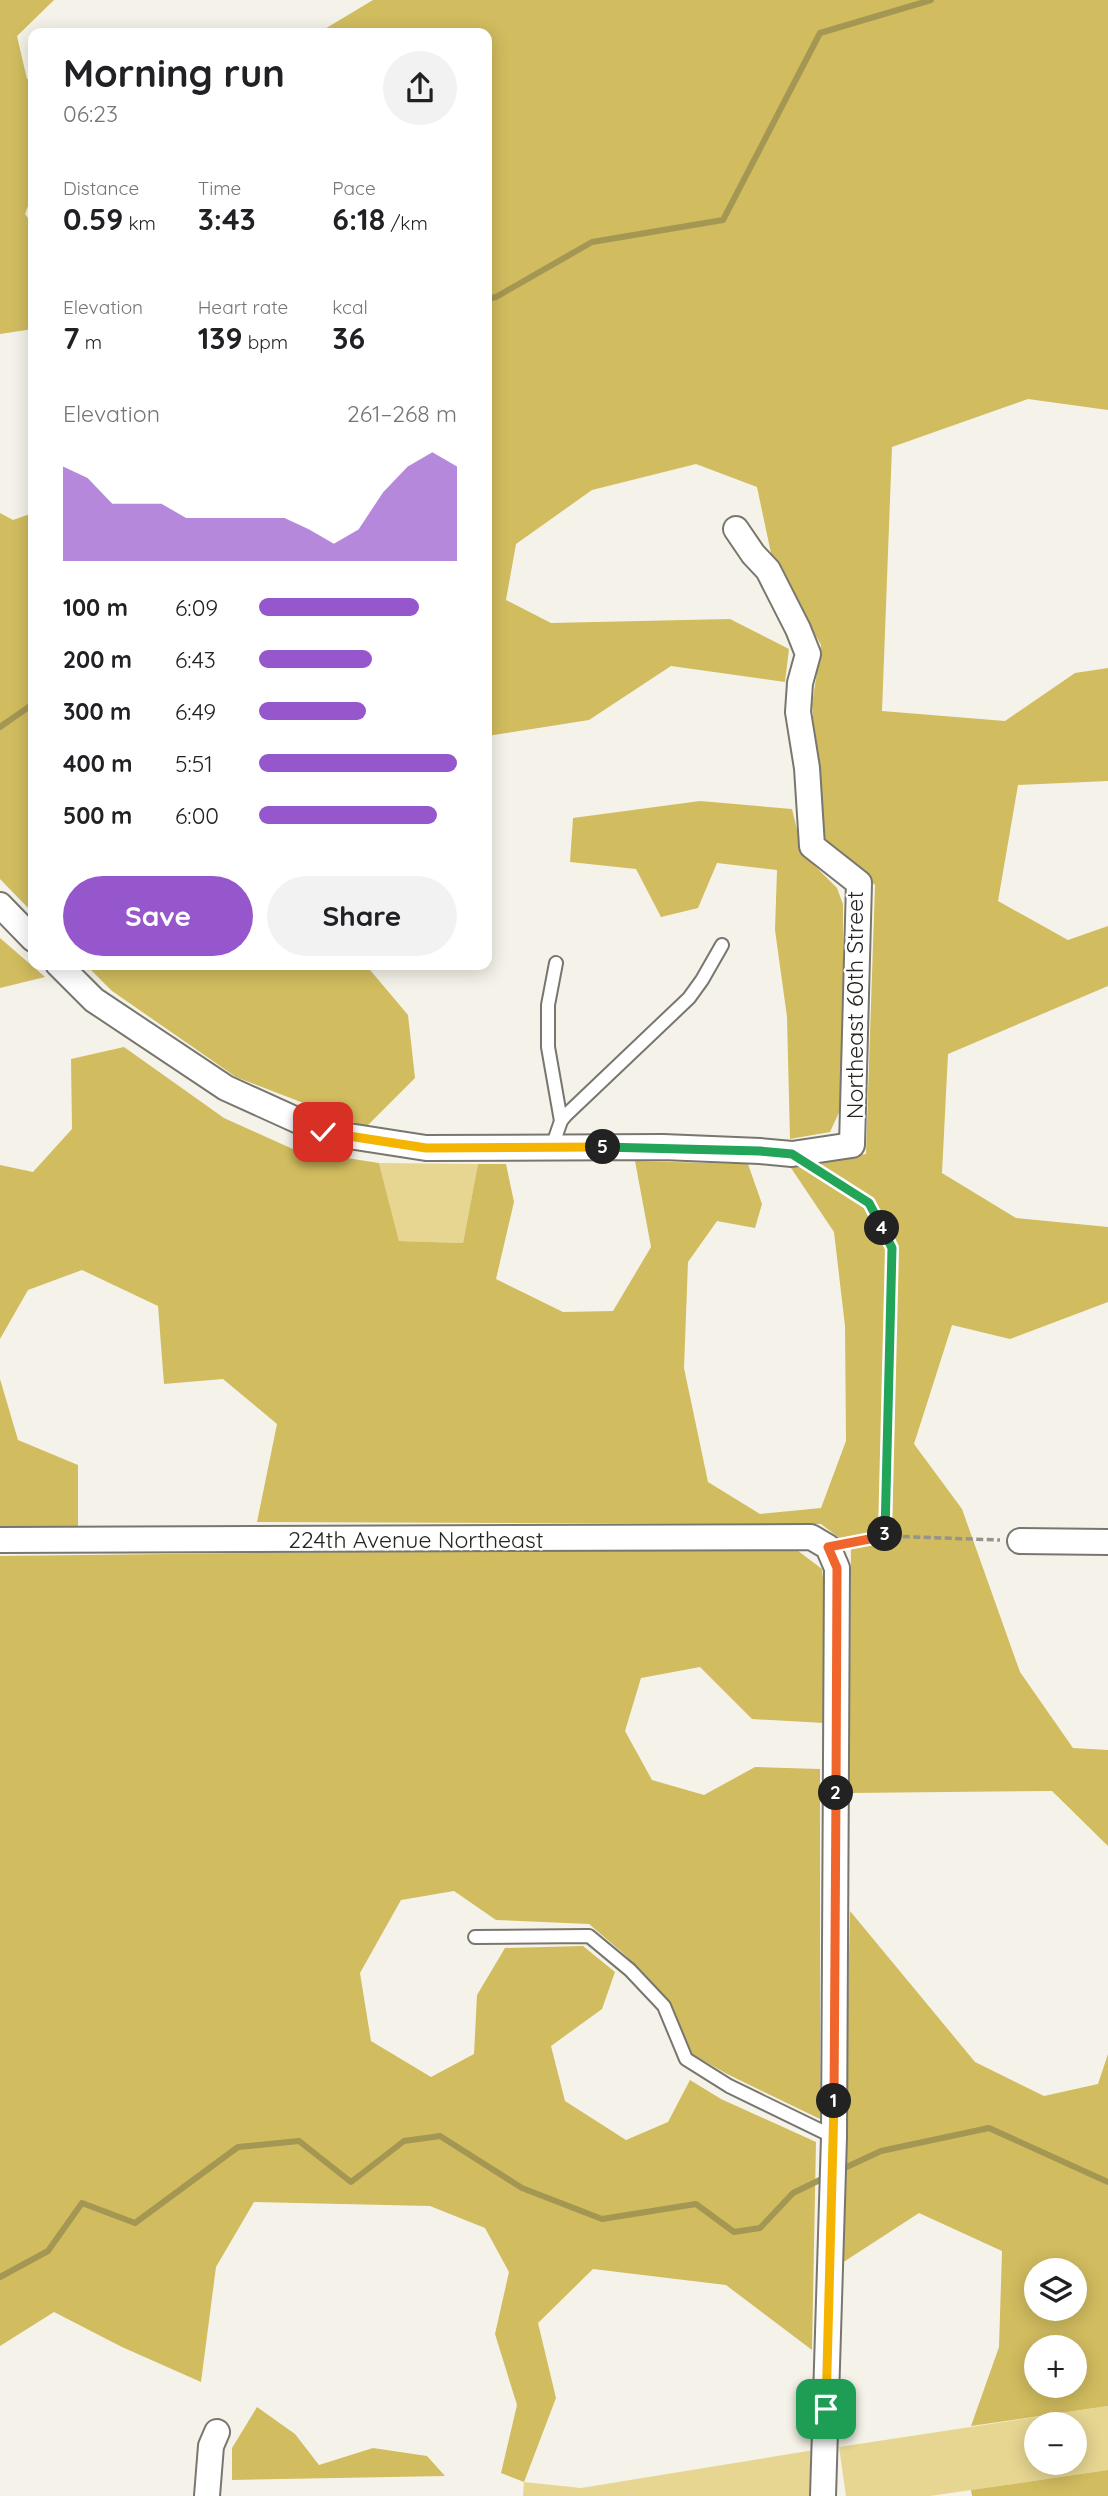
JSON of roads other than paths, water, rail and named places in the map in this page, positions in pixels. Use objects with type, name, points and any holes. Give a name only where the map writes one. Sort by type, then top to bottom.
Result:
[{"type":"street","name":"Northeast 60th Street","points":[[552,1147],[677,1148],[792,1154],[852,1145],[859,883],[812,846],[807,768],[797,712],[800,683],[808,654],[768,570],[736,529]]},
{"type":"street","points":[[0,905],[28,934]]},
{"type":"street","points":[[64,970],[94,1000],[226,1088],[323,1132],[426,1148],[552,1147]]},
{"type":"street","name":"224th Avenue Northeast","points":[[0,1540],[811,1537],[828,1547],[837,1568],[833,2146]]},
{"type":"street","points":[[1020,1541],[1108,1542]]},
{"type":"street","points":[[823,2496],[833,2146]]},
{"type":"street","points":[[207,2496],[211,2446],[217,2432]]},
{"type":"lane","points":[[552,1147],[561,1121],[591,1089],[689,998],[722,945]]},
{"type":"lane","points":[[556,963],[548,1005],[548,1047],[561,1121]]},
{"type":"lane","points":[[475,1937],[589,1936],[630,1970],[664,2006],[686,2059],[833,2146]]},
{"type":"waterway","points":[[492,298],[592,242],[723,220],[820,33],[931,0]]},
{"type":"waterway","points":[[0,727],[28,707]]},
{"type":"waterway","points":[[838,2171],[881,2151],[989,2128],[1108,2182]]},
{"type":"waterway","points":[[0,2277],[48,2251],[82,2203],[135,2223],[238,2147],[299,2141],[351,2182],[404,2141],[440,2136],[522,2188],[602,2219],[696,2204],[734,2232],[760,2228],[793,2193],[828,2176]]}]
